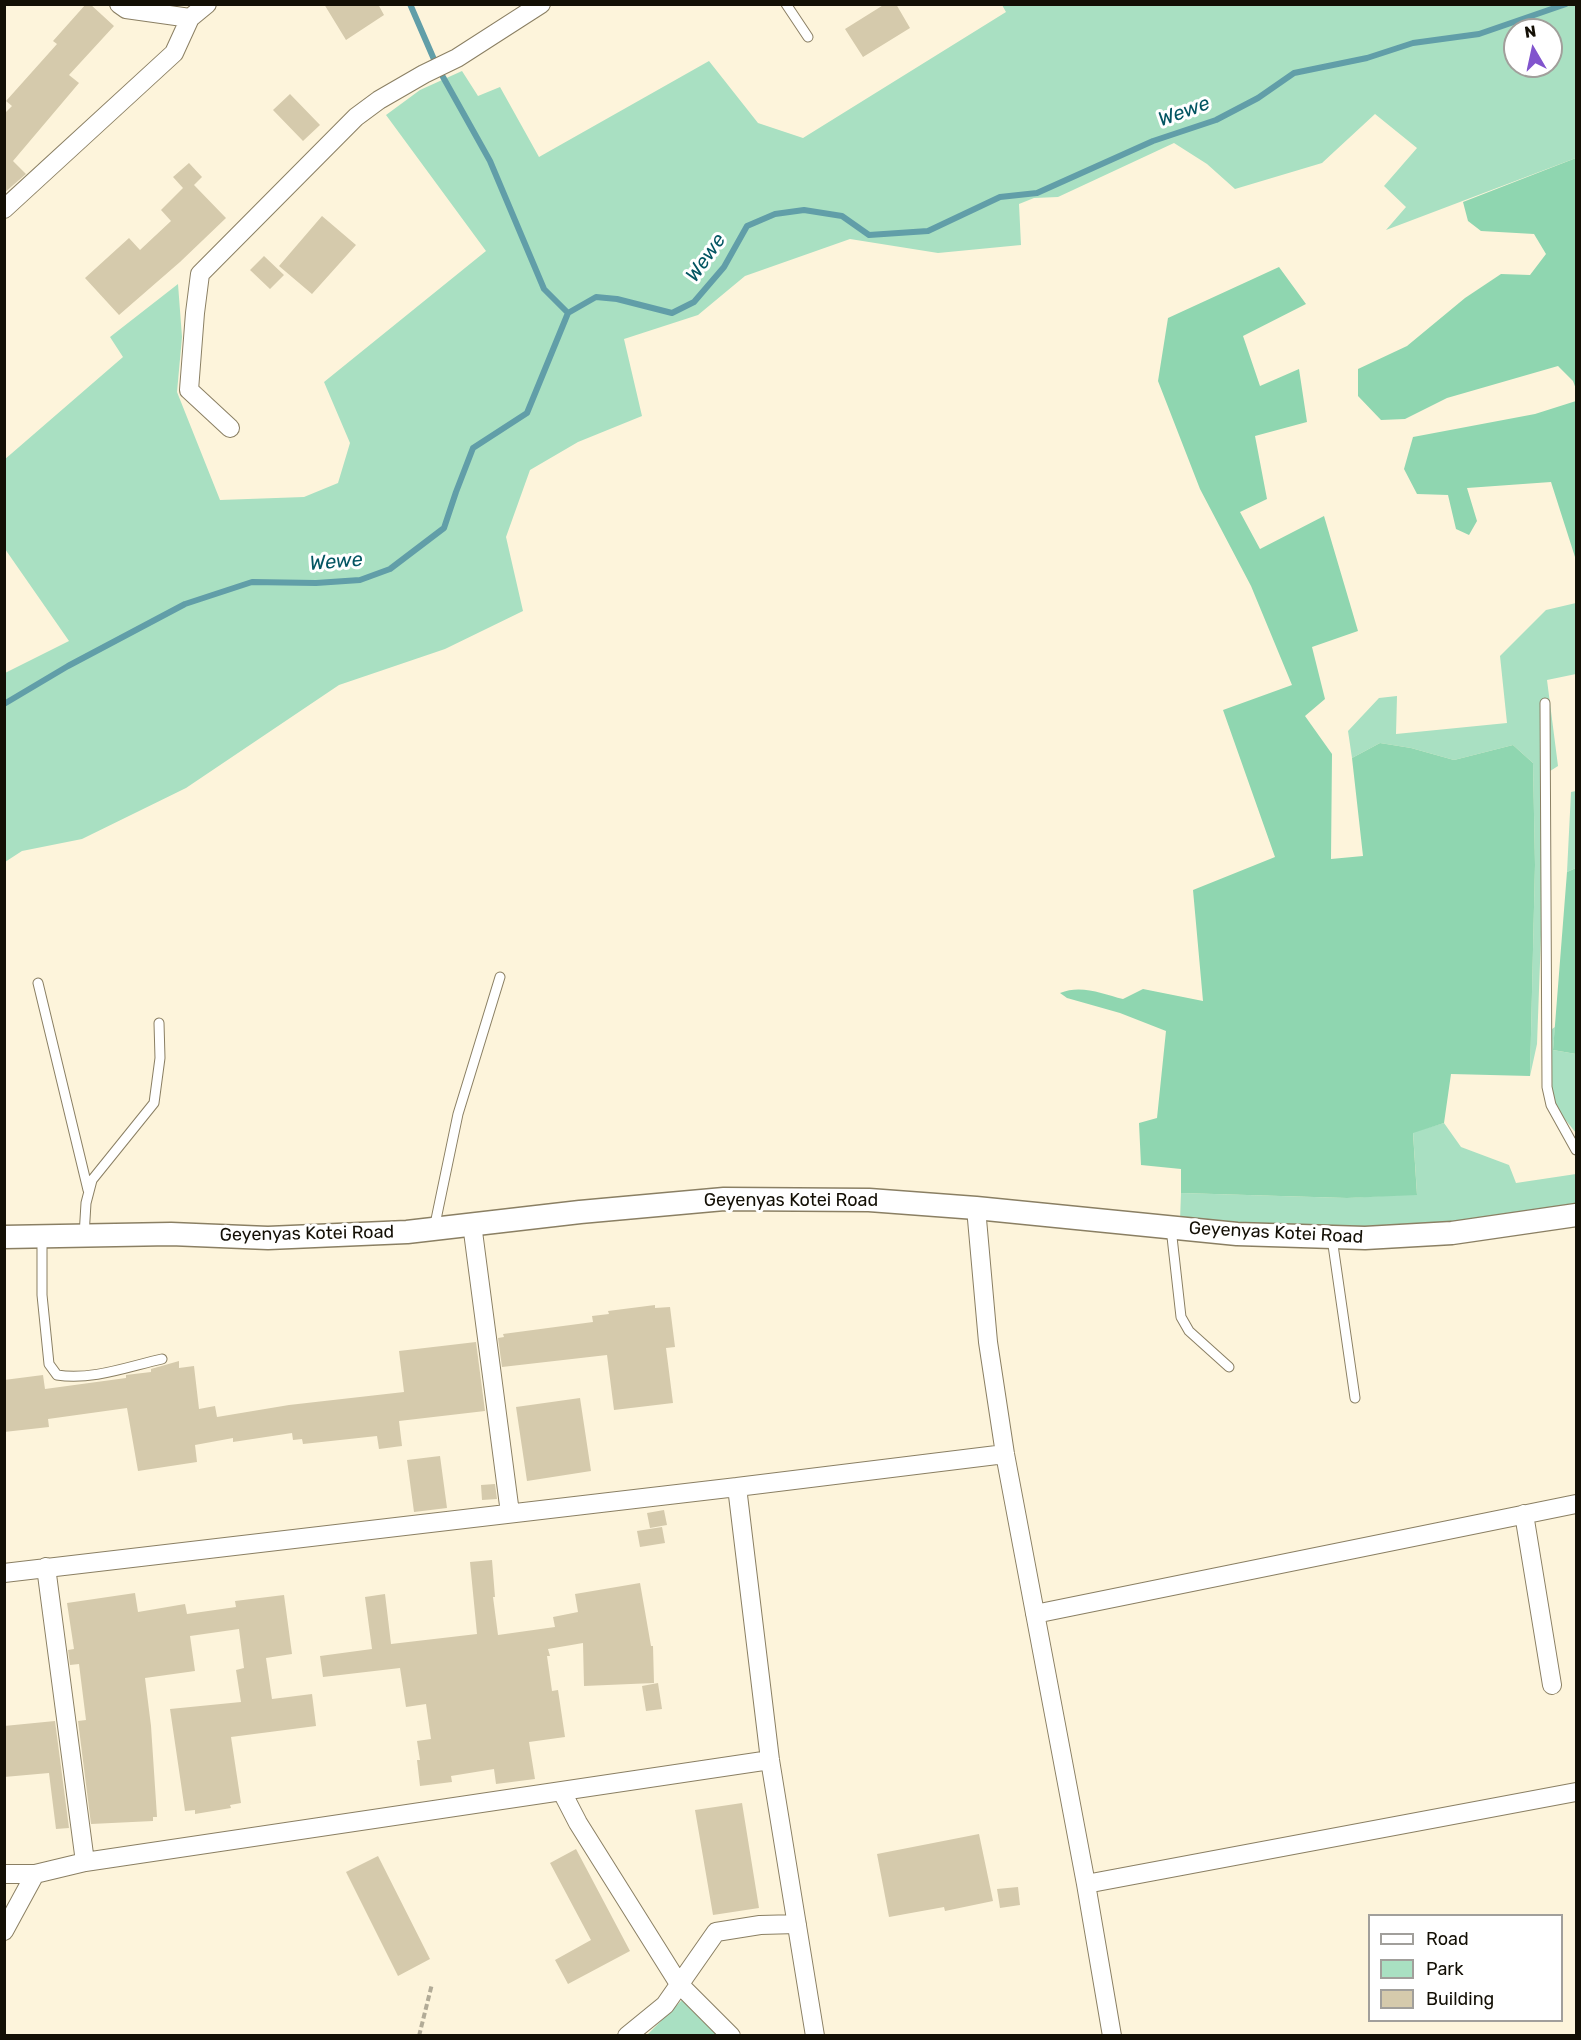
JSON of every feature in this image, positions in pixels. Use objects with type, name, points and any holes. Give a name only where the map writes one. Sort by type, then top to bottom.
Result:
[{"type":"street","points":[[119,4],[126,9],[190,18]]},
{"type":"street","points":[[4,209],[174,53],[190,18],[207,4]]},
{"type":"street","points":[[230,428],[189,390],[200,274],[356,117],[379,100],[457,58],[542,4]]},
{"type":"street","name":"Geyenyas Kotei Road","points":[[4,1238],[171,1234],[268,1238],[407,1232],[724,1198],[869,1200],[976,1208],[1237,1234],[1332,1236],[1406,1237],[1452,1233],[1576,1215]]},
{"type":"street","points":[[976,1208],[988,1342],[1005,1454],[1086,1884],[1112,2036]]},
{"type":"street","points":[[472,1224],[510,1513]]},
{"type":"street","points":[[4,1573],[1005,1454]]},
{"type":"street","points":[[737,1487],[770,1760],[815,2036]]},
{"type":"street","points":[[1035,1614],[1576,1504]]},
{"type":"street","points":[[1524,1514],[1552,1685]]},
{"type":"street","points":[[46,1567],[85,1862]]},
{"type":"street","points":[[4,1874],[35,1874],[85,1862],[770,1760]]},
{"type":"street","points":[[562,1791],[578,1823],[679,1984],[731,2036]]},
{"type":"street","points":[[1086,1884],[1576,1791]]},
{"type":"street","points":[[4,1931],[35,1874]]},
{"type":"street","points":[[627,2036],[665,2005],[716,1932],[760,1925],[796,1924]]},
{"type":"lane","points":[[786,4],[808,37]]},
{"type":"lane","points":[[1545,703],[1547,1087],[1551,1105],[1576,1150]]},
{"type":"lane","points":[[434,1229],[458,1114],[500,977]]},
{"type":"lane","points":[[38,983],[88,1193]]},
{"type":"lane","points":[[84,1236],[86,1203],[92,1180],[154,1104],[160,1058],[159,1023]]},
{"type":"lane","points":[[1171,1228],[1180,1317],[1189,1331],[1229,1367]]},
{"type":"lane","points":[[1332,1236],[1355,1398]]},
{"type":"lane","points":[[42,1237],[42,1295],[49,1364],[57,1376],[69,1377],[97,1373],[162,1359]]},
{"type":"path","points":[[419,2036],[432,1984]]},
{"type":"green space","points":[[1002,5],[1576,5],[1576,158],[1386,230],[1406,207],[1384,186],[1417,148],[1375,114],[1322,163],[1235,189],[1207,164],[1174,143],[1058,197],[1034,198],[1019,204],[1021,245],[938,253],[850,239],[745,276],[698,315],[624,339],[642,416],[578,442],[530,470],[506,537],[523,611],[445,649],[339,685],[186,788],[82,839],[22,851],[5,862],[5,673],[69,641],[5,549],[4,460],[123,357],[110,337],[178,284],[182,337],[177,392],[220,500],[304,497],[338,483],[350,443],[324,382],[486,251],[386,115],[420,90],[462,71],[478,96],[500,87],[539,157],[709,61],[758,123],[803,138],[1006,12]]},
{"type":"green space","points":[[1576,158],[1576,389],[1573,381],[1558,366],[1447,398],[1405,419],[1381,420],[1358,396],[1358,369],[1407,346],[1465,298],[1501,274],[1530,275],[1546,254],[1534,234],[1481,231],[1468,221],[1463,202]]},
{"type":"green space","points":[[1279,267],[1306,304],[1243,336],[1260,386],[1299,369],[1307,422],[1255,436],[1267,499],[1240,512],[1260,549],[1324,516],[1358,631],[1312,647],[1325,699],[1305,716],[1332,754],[1331,859],[1363,856],[1352,758],[1380,743],[1411,748],[1454,760],[1513,745],[1533,763],[1535,865],[1530,1076],[1451,1074],[1444,1123],[1413,1133],[1417,1195],[1347,1198],[1181,1193],[1181,1169],[1141,1165],[1139,1123],[1157,1118],[1166,1031],[1120,1013],[1067,998],[1060,993],[1076,989],[1123,999],[1143,989],[1203,1001],[1193,890],[1275,857],[1223,710],[1292,685],[1251,586],[1200,489],[1158,381],[1168,318]]},
{"type":"green space","points":[[1576,401],[1575,557],[1551,482],[1467,488],[1477,521],[1469,535],[1456,529],[1448,495],[1417,494],[1404,469],[1413,437],[1535,414]]},
{"type":"green space","points":[[1576,603],[1576,674],[1547,680],[1558,766],[1547,773],[1537,1044],[1530,1076],[1535,865],[1533,763],[1513,745],[1454,760],[1411,748],[1380,743],[1352,758],[1348,731],[1379,698],[1397,696],[1396,734],[1507,723],[1500,656],[1546,610]]},
{"type":"green space","points":[[1576,791],[1576,868],[1567,872],[1571,792]]},
{"type":"green space","points":[[1576,868],[1576,1054],[1553,1050],[1567,872]]},
{"type":"green space","points":[[1555,1027],[1553,1050],[1576,1054],[1576,1133],[1555,1107],[1551,1088],[1549,1031]]},
{"type":"green space","points":[[1444,1123],[1461,1147],[1509,1165],[1516,1183],[1576,1174],[1576,1207],[1469,1222],[1388,1228],[1180,1221],[1181,1193],[1347,1198],[1417,1194],[1413,1132]]},
{"type":"green space","points":[[682,2000],[719,2036],[646,2036]]},
{"type":"building","points":[[86,4],[90,4],[114,26],[69,75],[79,83],[13,161],[26,174],[4,193],[4,114],[12,106],[6,101],[57,44],[53,41]]},
{"type":"building","points":[[324,4],[378,4],[384,15],[346,40]]},
{"type":"building","points":[[885,4],[896,4],[910,28],[863,57],[845,29]]},
{"type":"building","points":[[290,94],[320,125],[303,141],[273,110]]},
{"type":"building","points":[[189,163],[202,177],[194,185],[226,218],[119,315],[85,278],[129,238],[140,250],[171,221],[161,210],[183,188],[173,177]]},
{"type":"building","points":[[322,216],[356,245],[312,294],[279,266]]},
{"type":"building","points":[[264,256],[284,275],[270,289],[250,270]]},
{"type":"building","points":[[655,1305],[655,1308],[670,1307],[675,1347],[666,1348],[673,1403],[614,1410],[607,1355],[502,1367],[498,1338],[504,1337],[503,1334],[593,1322],[592,1316],[609,1314],[608,1311]]},
{"type":"building","points":[[476,1342],[485,1411],[399,1421],[402,1446],[379,1449],[377,1436],[303,1444],[302,1439],[293,1440],[292,1433],[233,1442],[233,1438],[195,1445],[197,1462],[138,1471],[127,1408],[48,1419],[49,1427],[4,1432],[4,1380],[43,1375],[45,1389],[126,1378],[126,1375],[151,1372],[151,1369],[179,1361],[179,1368],[194,1366],[199,1409],[215,1406],[217,1417],[289,1405],[404,1392],[399,1351]]},
{"type":"building","points":[[580,1398],[591,1471],[527,1481],[516,1407]]},
{"type":"building","points":[[440,1456],[447,1508],[414,1512],[407,1460]]},
{"type":"building","points":[[495,1484],[497,1499],[482,1500],[481,1485]]},
{"type":"building","points":[[664,1510],[667,1525],[650,1528],[647,1513]]},
{"type":"building","points":[[662,1527],[665,1543],[640,1547],[637,1531]]},
{"type":"building","points":[[492,1560],[495,1597],[493,1597],[498,1635],[555,1627],[553,1617],[578,1612],[575,1594],[640,1583],[651,1646],[653,1646],[654,1683],[584,1686],[583,1643],[548,1649],[552,1691],[558,1690],[565,1737],[529,1742],[535,1779],[496,1784],[494,1769],[451,1776],[452,1782],[420,1786],[417,1741],[431,1739],[426,1704],[406,1707],[400,1668],[323,1677],[320,1656],[372,1649],[365,1597],[385,1594],[391,1644],[477,1634],[470,1562]]},
{"type":"building","points":[[135,1593],[138,1612],[185,1604],[187,1614],[236,1607],[235,1601],[284,1595],[292,1654],[266,1658],[272,1699],[312,1694],[316,1726],[231,1737],[241,1803],[230,1805],[231,1808],[195,1814],[195,1810],[185,1811],[170,1709],[241,1702],[236,1670],[244,1668],[239,1629],[190,1636],[195,1671],[145,1678],[151,1726],[157,1817],[153,1817],[153,1821],[91,1824],[78,1721],[86,1720],[79,1664],[70,1665],[68,1650],[74,1649],[67,1603]]},
{"type":"building","points":[[658,1683],[662,1709],[646,1711],[642,1686]]},
{"type":"building","points":[[55,1721],[69,1828],[56,1829],[49,1773],[4,1777],[4,1726]]},
{"type":"building","points":[[742,1803],[759,1908],[713,1915],[695,1810]]},
{"type":"building","points":[[979,1834],[993,1901],[945,1911],[944,1907],[889,1917],[877,1854]]},
{"type":"building","points":[[576,1849],[630,1951],[568,1984],[555,1960],[591,1940],[550,1863]]},
{"type":"building","points":[[378,1856],[430,1959],[398,1976],[346,1872]]},
{"type":"building","points":[[1018,1887],[1020,1905],[1000,1908],[997,1889]]},
{"type":"waterway","points":[[410,4],[436,64]]},
{"type":"waterway","name":"Wewe","points":[[4,704],[68,666],[185,604],[252,582],[316,583],[360,580],[390,569],[444,528],[473,448],[527,413],[568,313],[596,297],[617,299],[672,313],[694,302],[724,267],[747,226],[775,214],[804,210],[842,216],[869,235],[928,231],[1000,197],[1037,193],[1153,141],[1216,120],[1258,98],[1294,73],[1367,58],[1413,43],[1479,34],[1566,4]]},
{"type":"waterway","points":[[443,77],[490,161],[544,289],[568,313]]}]
